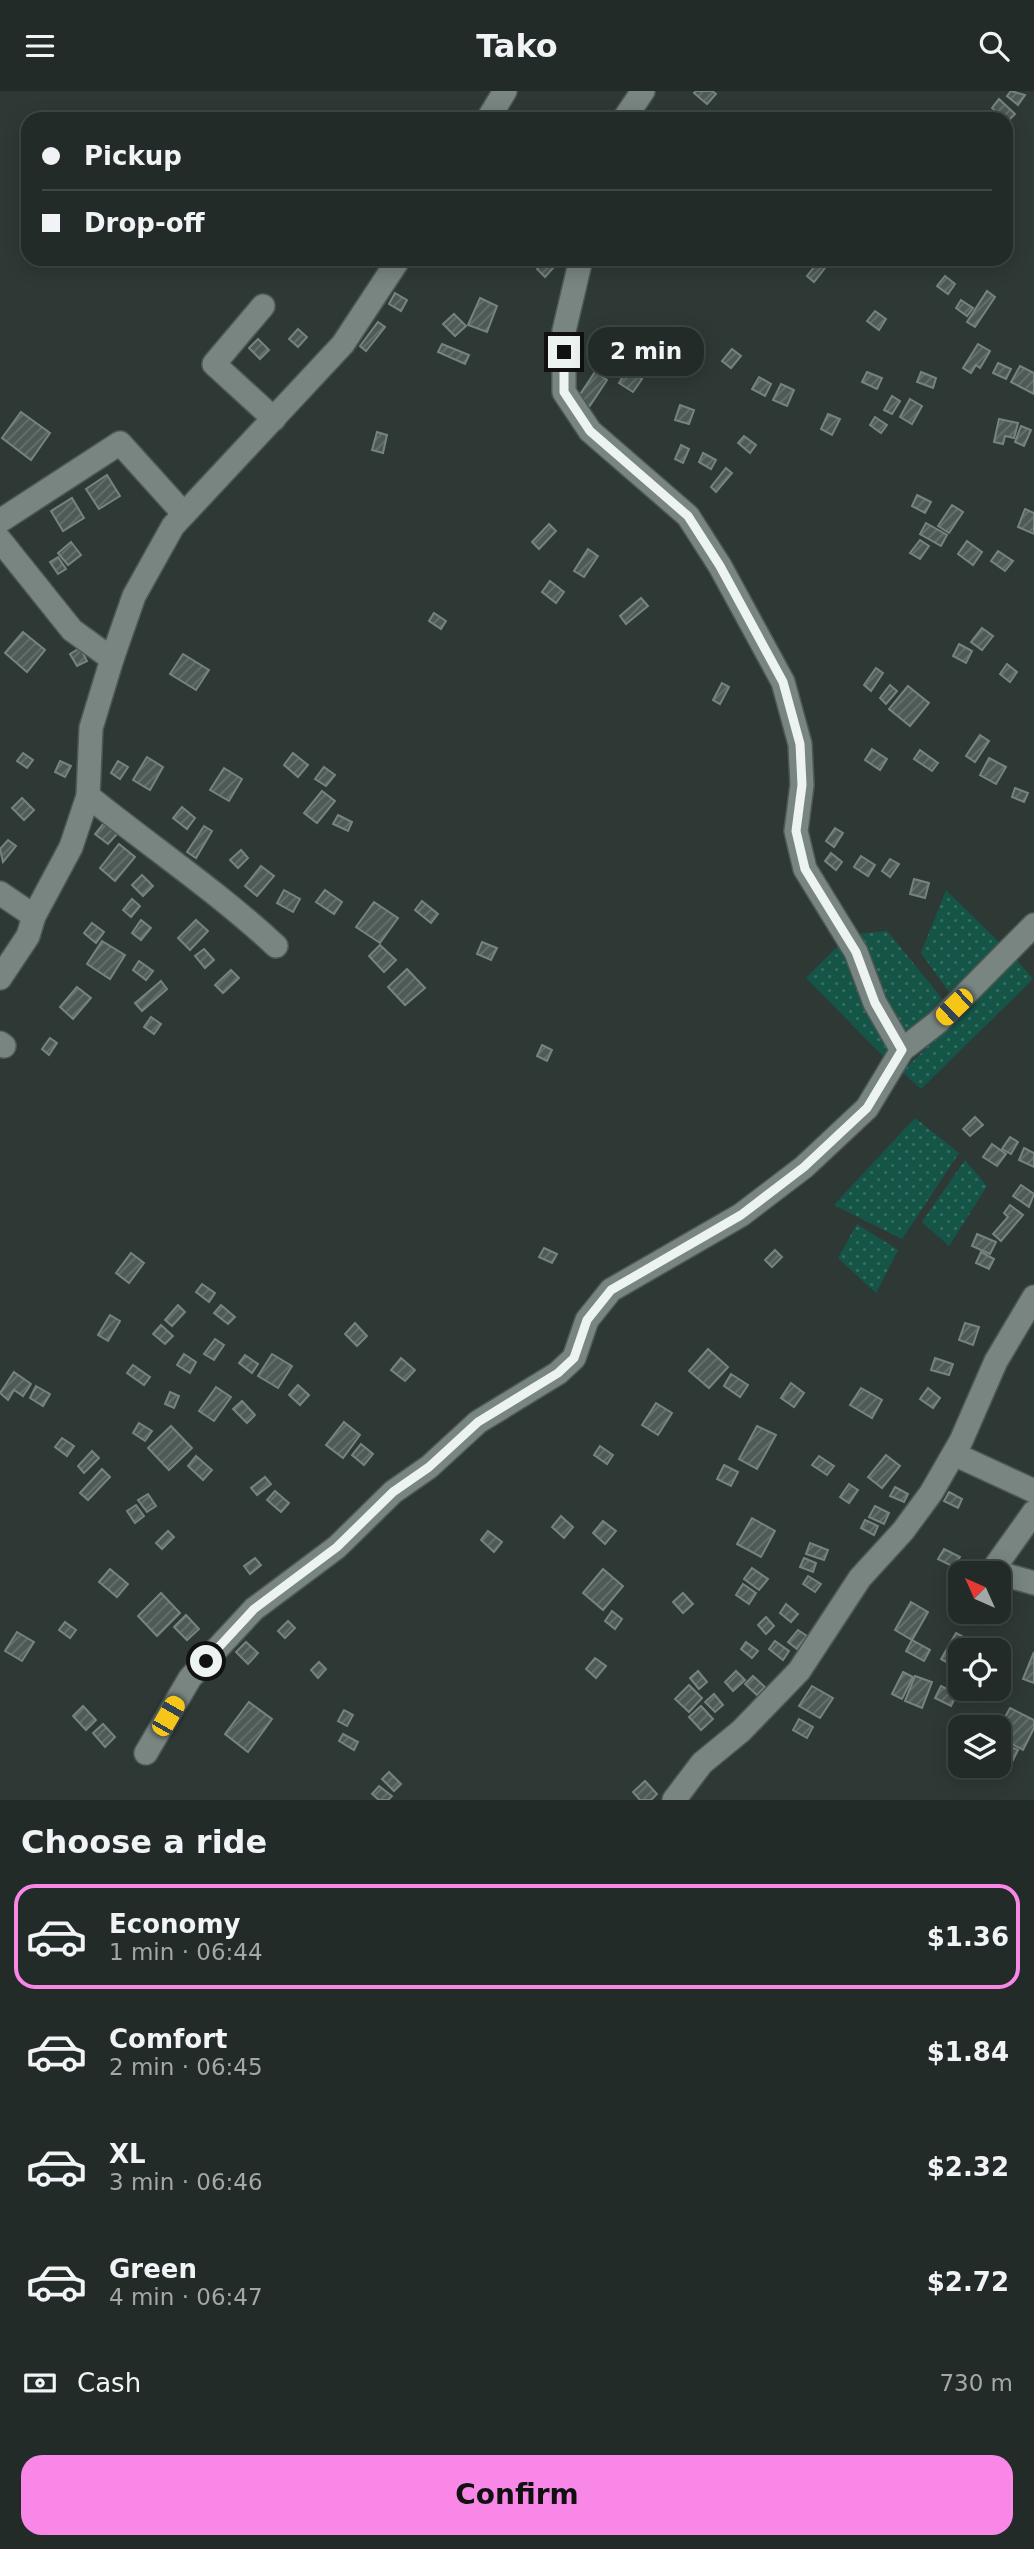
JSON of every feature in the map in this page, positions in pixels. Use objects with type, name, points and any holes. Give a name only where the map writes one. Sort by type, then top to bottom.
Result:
[{"type":"street","points":[[492,112],[505,91]]},
{"type":"street","points":[[629,112],[643,91]]},
{"type":"street","points":[[0,978],[28,936],[34,916],[71,847],[88,796],[91,728],[134,596],[173,526],[343,344],[394,266]]},
{"type":"street","points":[[579,266],[564,331],[564,392],[590,431],[688,516],[720,566],[783,682],[800,744],[802,785],[796,831],[805,869],[856,952],[875,1003],[902,1050]]},
{"type":"street","points":[[263,306],[214,364],[274,419]]},
{"type":"street","points":[[0,521],[120,443],[184,514]]},
{"type":"street","points":[[0,540],[72,630],[112,659]]},
{"type":"street","points":[[88,796],[150,846],[229,903],[276,946]]},
{"type":"street","points":[[0,893],[34,916]]},
{"type":"street","points":[[146,1753],[190,1678],[254,1609],[337,1547],[393,1492],[429,1467],[478,1422],[558,1373],[574,1358],[587,1320],[611,1290],[741,1215],[804,1167],[867,1108],[902,1050],[938,1022],[1034,925]]},
{"type":"street","points":[[674,1800],[702,1763],[741,1731],[799,1671],[860,1578],[903,1531],[954,1454],[996,1361],[1034,1297]]},
{"type":"street","points":[[954,1454],[1034,1491]]},
{"type":"street","points":[[1034,1511],[992,1571],[1034,1583]]},
{"type":"green space","points":[[946,890],[1004,947],[954,999],[921,953]]},
{"type":"green space","points":[[887,931],[945,1002],[903,1035],[855,934]]},
{"type":"green space","points":[[841,943],[895,1050],[888,1061],[806,978]]},
{"type":"green space","points":[[1016,959],[1033,979],[921,1089],[902,1072]]},
{"type":"green space","points":[[915,1118],[959,1153],[902,1239],[834,1205]]},
{"type":"green space","points":[[965,1160],[987,1186],[949,1246],[922,1222]]},
{"type":"green space","points":[[857,1224],[898,1250],[876,1293],[838,1258]]},
{"type":"building","points":[[712,91],[716,94],[707,104],[694,93]]},
{"type":"building","points":[[1011,91],[1025,95],[1018,105],[1007,96]]},
{"type":"building","points":[[999,99],[1013,112],[996,112],[992,108]]},
{"type":"building","points":[[539,266],[553,268],[545,277],[537,269]]},
{"type":"building","points":[[815,266],[825,268],[814,282],[807,276]]},
{"type":"building","points":[[945,276],[955,284],[948,294],[937,286]]},
{"type":"building","points":[[987,291],[995,297],[975,327],[967,322]]},
{"type":"building","points":[[395,293],[407,300],[401,311],[389,304]]},
{"type":"building","points":[[480,298],[497,306],[487,332],[468,325]]},
{"type":"building","points":[[961,300],[973,308],[967,316],[956,308]]},
{"type":"building","points":[[875,311],[886,319],[879,330],[867,321]]},
{"type":"building","points":[[454,314],[466,326],[455,336],[443,324]]},
{"type":"building","points":[[378,322],[385,327],[366,351],[360,346]]},
{"type":"building","points":[[298,329],[307,337],[298,347],[289,339]]},
{"type":"building","points":[[258,339],[269,350],[260,359],[249,348]]},
{"type":"building","points":[[442,344],[469,355],[465,364],[438,352]]},
{"type":"building","points":[[978,344],[990,351],[980,368],[976,365],[971,373],[963,368]]},
{"type":"building","points":[[732,349],[741,356],[731,368],[722,361]]},
{"type":"building","points":[[998,363],[1011,369],[1006,379],[993,373]]},
{"type":"building","points":[[1020,366],[1034,373],[1034,394],[1011,382]]},
{"type":"building","points":[[627,370],[642,379],[633,392],[619,383]]},
{"type":"building","points":[[595,372],[607,380],[589,407],[577,399]]},
{"type":"building","points":[[867,372],[882,378],[877,389],[862,382]]},
{"type":"building","points":[[921,372],[936,378],[933,388],[917,382]]},
{"type":"building","points":[[759,377],[771,384],[765,396],[752,389]]},
{"type":"building","points":[[781,384],[794,390],[787,406],[773,400]]},
{"type":"building","points":[[892,396],[900,401],[892,414],[884,410]]},
{"type":"building","points":[[910,399],[922,406],[912,424],[900,417]]},
{"type":"building","points":[[680,405],[694,410],[689,424],[675,420]]},
{"type":"building","points":[[21,412],[50,433],[31,460],[2,438]]},
{"type":"building","points":[[828,414],[840,419],[832,435],[821,429]]},
{"type":"building","points":[[875,417],[887,425],[881,433],[870,425]]},
{"type":"building","points":[[999,419],[1018,423],[1014,438],[1005,436],[1003,444],[994,442]]},
{"type":"building","points":[[1021,426],[1031,430],[1024,446],[1015,442]]},
{"type":"building","points":[[377,432],[387,435],[383,453],[372,450]]},
{"type":"building","points":[[744,436],[756,445],[750,453],[738,443]]},
{"type":"building","points":[[681,445],[689,449],[683,463],[675,459]]},
{"type":"building","points":[[703,453],[716,460],[711,469],[699,462]]},
{"type":"building","points":[[726,468],[732,473],[716,492],[711,487]]},
{"type":"building","points":[[107,475],[120,496],[99,509],[86,489]]},
{"type":"building","points":[[917,495],[931,502],[925,513],[912,506]]},
{"type":"building","points":[[72,498],[84,518],[63,531],[51,511]]},
{"type":"building","points":[[952,505],[963,512],[949,533],[938,526]]},
{"type":"building","points":[[1025,509],[1034,513],[1034,534],[1018,527]]},
{"type":"building","points":[[926,523],[947,535],[941,546],[920,534]]},
{"type":"building","points":[[549,524],[556,531],[539,549],[532,542]]},
{"type":"building","points":[[920,540],[929,546],[920,559],[910,553]]},
{"type":"building","points":[[967,541],[982,552],[973,565],[958,554]]},
{"type":"building","points":[[71,542],[81,555],[68,565],[58,553]]},
{"type":"building","points":[[588,549],[598,556],[584,577],[574,571]]},
{"type":"building","points":[[998,551],[1013,561],[1005,571],[991,561]]},
{"type":"building","points":[[58,557],[66,569],[58,574],[50,562]]},
{"type":"building","points":[[550,581],[564,592],[556,603],[542,592]]},
{"type":"building","points":[[641,598],[648,606],[626,624],[620,616]]},
{"type":"building","points":[[434,613],[446,621],[441,629],[429,621]]},
{"type":"building","points":[[982,628],[993,636],[982,650],[971,642]]},
{"type":"building","points":[[23,632],[45,650],[27,672],[5,653]]},
{"type":"building","points":[[959,644],[972,651],[966,663],[953,656]]},
{"type":"building","points":[[80,648],[87,661],[77,666],[70,654]]},
{"type":"building","points":[[183,654],[209,670],[196,690],[170,674]]},
{"type":"building","points":[[1007,664],[1017,672],[1010,682],[1000,674]]},
{"type":"building","points":[[876,668],[883,673],[871,691],[864,685]]},
{"type":"building","points":[[722,683],[729,687],[720,704],[713,700]]},
{"type":"building","points":[[890,685],[897,691],[886,704],[880,698]]},
{"type":"building","points":[[908,686],[929,703],[910,726],[889,709]]},
{"type":"building","points":[[980,735],[989,741],[975,762],[966,756]]},
{"type":"building","points":[[872,749],[887,759],[880,770],[865,760]]},
{"type":"building","points":[[920,750],[938,763],[932,771],[914,759]]},
{"type":"building","points":[[23,753],[33,760],[27,768],[17,761]]},
{"type":"building","points":[[293,753],[308,765],[298,777],[284,765]]},
{"type":"building","points":[[147,757],[163,767],[150,790],[133,780]]},
{"type":"building","points":[[989,758],[1006,767],[996,784],[980,775]]},
{"type":"building","points":[[60,761],[71,766],[65,777],[55,772]]},
{"type":"building","points":[[118,761],[128,767],[120,779],[111,773]]},
{"type":"building","points":[[324,767],[335,775],[326,786],[315,779]]},
{"type":"building","points":[[224,768],[242,779],[229,801],[210,790]]},
{"type":"building","points":[[1015,788],[1028,793],[1024,802],[1012,797]]},
{"type":"building","points":[[322,791],[335,801],[317,823],[304,813]]},
{"type":"building","points":[[22,798],[34,810],[24,820],[12,808]]},
{"type":"building","points":[[182,807],[195,818],[187,829],[173,818]]},
{"type":"building","points":[[338,815],[352,822],[348,831],[333,824]]},
{"type":"building","points":[[104,823],[117,834],[108,844],[95,834]]},
{"type":"building","points":[[204,826],[212,831],[196,858],[187,852]]},
{"type":"building","points":[[835,828],[843,833],[834,847],[826,841]]},
{"type":"building","points":[[8,840],[16,846],[3,862],[0,849]]},
{"type":"building","points":[[119,844],[135,857],[115,881],[100,868]]},
{"type":"building","points":[[241,850],[248,858],[238,868],[230,860]]},
{"type":"building","points":[[831,853],[842,862],[836,870],[825,861]]},
{"type":"building","points":[[861,856],[875,865],[868,876],[854,867]]},
{"type":"building","points":[[890,859],[899,864],[890,877],[882,871]]},
{"type":"building","points":[[261,866],[274,876],[257,896],[245,886]]},
{"type":"building","points":[[142,875],[153,886],[143,896],[132,885]]},
{"type":"building","points":[[914,879],[929,883],[925,898],[910,894]]},
{"type":"building","points":[[284,890],[300,899],[293,912],[277,903]]},
{"type":"building","points":[[325,890],[342,902],[334,914],[316,902]]},
{"type":"building","points":[[132,899],[140,906],[131,917],[123,910]]},
{"type":"building","points":[[422,901],[438,914],[431,923],[415,910]]},
{"type":"building","points":[[374,902],[398,918],[380,943],[356,927]]},
{"type":"building","points":[[141,920],[151,928],[141,940],[132,933]]},
{"type":"building","points":[[196,920],[208,931],[190,950],[178,938]]},
{"type":"building","points":[[92,923],[104,932],[96,943],[84,933]]},
{"type":"building","points":[[102,941],[125,955],[110,979],[87,964]]},
{"type":"building","points":[[482,942],[497,948],[491,960],[477,954]]},
{"type":"building","points":[[380,945],[396,960],[384,972],[369,956]]},
{"type":"building","points":[[204,949],[214,960],[205,968],[195,956]]},
{"type":"building","points":[[139,961],[153,971],[146,980],[133,970]]},
{"type":"building","points":[[407,969],[425,988],[405,1005],[388,987]]},
{"type":"building","points":[[231,970],[239,978],[223,993],[215,985]]},
{"type":"building","points":[[161,981],[167,989],[142,1011],[135,1003]]},
{"type":"building","points":[[77,987],[91,998],[73,1019],[60,1007]]},
{"type":"building","points":[[151,1017],[161,1024],[154,1034],[144,1027]]},
{"type":"building","points":[[50,1038],[57,1043],[49,1055],[42,1049]]},
{"type":"building","points":[[542,1045],[552,1050],[547,1061],[537,1056]]},
{"type":"building","points":[[975,1117],[983,1125],[970,1136],[963,1129]]},
{"type":"building","points":[[1010,1137],[1018,1142],[1011,1154],[1002,1149]]},
{"type":"building","points":[[992,1144],[1006,1154],[997,1166],[983,1157]]},
{"type":"building","points":[[1024,1148],[1034,1153],[1034,1167],[1019,1160]]},
{"type":"building","points":[[1021,1185],[1034,1194],[1029,1207],[1013,1196]]},
{"type":"building","points":[[1010,1205],[1023,1215],[1001,1241],[993,1234],[1008,1217],[1004,1213]]},
{"type":"building","points":[[977,1234],[996,1242],[990,1254],[972,1246]]},
{"type":"building","points":[[544,1248],[557,1254],[552,1263],[539,1257]]},
{"type":"building","points":[[775,1250],[782,1257],[772,1267],[765,1260]]},
{"type":"building","points":[[981,1252],[994,1259],[989,1269],[976,1263]]},
{"type":"building","points":[[131,1253],[144,1263],[129,1283],[116,1273]]},
{"type":"building","points":[[202,1284],[215,1293],[209,1302],[196,1292]]},
{"type":"building","points":[[178,1305],[185,1312],[172,1326],[165,1320]]},
{"type":"building","points":[[221,1305],[235,1317],[228,1324],[214,1313]]},
{"type":"building","points":[[110,1315],[120,1321],[108,1341],[98,1335]]},
{"type":"building","points":[[355,1323],[367,1336],[357,1346],[345,1334]]},
{"type":"building","points":[[965,1323],[979,1327],[973,1345],[959,1340]]},
{"type":"building","points":[[161,1325],[173,1336],[165,1344],[153,1334]]},
{"type":"building","points":[[215,1339],[224,1345],[214,1360],[204,1354]]},
{"type":"building","points":[[708,1349],[728,1367],[709,1388],[689,1371]]},
{"type":"building","points":[[184,1354],[196,1362],[190,1373],[177,1365]]},
{"type":"building","points":[[272,1354],[292,1366],[278,1388],[258,1376]]},
{"type":"building","points":[[245,1355],[258,1364],[252,1373],[239,1363]]},
{"type":"building","points":[[401,1358],[415,1370],[405,1381],[391,1370]]},
{"type":"building","points":[[935,1358],[953,1364],[949,1375],[931,1370]]},
{"type":"building","points":[[133,1365],[150,1377],[144,1385],[127,1373]]},
{"type":"building","points":[[14,1372],[31,1384],[23,1396],[14,1390],[8,1400],[0,1393]]},
{"type":"building","points":[[731,1374],[748,1385],[740,1397],[724,1386]]},
{"type":"building","points":[[791,1383],[804,1393],[794,1407],[781,1398]]},
{"type":"building","points":[[298,1385],[309,1395],[300,1405],[289,1395]]},
{"type":"building","points":[[36,1386],[50,1394],[43,1406],[30,1398]]},
{"type":"building","points":[[216,1387],[231,1397],[214,1421],[199,1411]]},
{"type":"building","points":[[861,1388],[882,1400],[872,1418],[850,1405]]},
{"type":"building","points":[[928,1388],[940,1398],[933,1408],[920,1399]]},
{"type":"building","points":[[170,1392],[179,1396],[174,1408],[165,1404]]},
{"type":"building","points":[[242,1401],[255,1415],[247,1423],[233,1409]]},
{"type":"building","points":[[656,1403],[672,1413],[658,1435],[642,1425]]},
{"type":"building","points":[[344,1422],[360,1435],[343,1458],[326,1445]]},
{"type":"building","points":[[139,1423],[152,1431],[145,1441],[133,1433]]},
{"type":"building","points":[[171,1426],[192,1448],[169,1470],[148,1448]]},
{"type":"building","points":[[757,1426],[776,1435],[757,1469],[739,1459]]},
{"type":"building","points":[[62,1438],[74,1446],[67,1456],[55,1447]]},
{"type":"building","points":[[361,1444],[373,1454],[364,1465],[352,1455]]},
{"type":"building","points":[[600,1446],[613,1455],[607,1464],[594,1455]]},
{"type":"building","points":[[92,1451],[99,1458],[84,1473],[78,1466]]},
{"type":"building","points":[[886,1455],[900,1466],[882,1488],[868,1477]]},
{"type":"building","points":[[196,1456],[212,1470],[203,1480],[188,1466]]},
{"type":"building","points":[[819,1456],[834,1466],[827,1475],[812,1465]]},
{"type":"building","points":[[724,1465],[738,1472],[731,1486],[717,1479]]},
{"type":"building","points":[[102,1469],[110,1477],[88,1500],[80,1493]]},
{"type":"building","points":[[265,1477],[271,1484],[257,1495],[251,1488]]},
{"type":"building","points":[[849,1484],[858,1490],[849,1503],[840,1497]]},
{"type":"building","points":[[895,1487],[908,1494],[904,1502],[890,1496]]},
{"type":"building","points":[[275,1491],[289,1503],[281,1512],[267,1500]]},
{"type":"building","points":[[949,1492],[962,1499],[958,1508],[944,1501]]},
{"type":"building","points":[[148,1494],[156,1506],[147,1512],[138,1500]]},
{"type":"building","points":[[136,1505],[144,1516],[135,1523],[127,1511]]},
{"type":"building","points":[[875,1506],[889,1513],[884,1524],[869,1517]]},
{"type":"building","points":[[561,1516],[573,1527],[564,1538],[552,1527]]},
{"type":"building","points":[[752,1518],[775,1531],[761,1557],[737,1544]]},
{"type":"building","points":[[865,1520],[878,1526],[874,1535],[861,1528]]},
{"type":"building","points":[[603,1521],[616,1531],[605,1544],[593,1533]]},
{"type":"building","points":[[168,1531],[174,1537],[162,1549],[156,1543]]},
{"type":"building","points":[[488,1531],[502,1542],[494,1552],[481,1540]]},
{"type":"building","points":[[810,1543],[828,1550],[824,1560],[806,1554]]},
{"type":"building","points":[[944,1549],[960,1557],[958,1561],[948,1561],[948,1564],[938,1559]]},
{"type":"building","points":[[255,1558],[261,1565],[250,1574],[244,1566]]},
{"type":"building","points":[[804,1558],[816,1563],[813,1572],[800,1567]]},
{"type":"building","points":[[752,1568],[768,1579],[759,1590],[744,1579]]},
{"type":"building","points":[[110,1569],[128,1584],[117,1597],[99,1582]]},
{"type":"building","points":[[603,1569],[623,1586],[603,1610],[583,1593]]},
{"type":"building","points":[[808,1576],[821,1584],[815,1592],[803,1584]]},
{"type":"building","points":[[743,1584],[756,1593],[749,1604],[736,1595]]},
{"type":"building","points":[[161,1593],[180,1613],[157,1636],[138,1616]]},
{"type":"building","points":[[683,1593],[693,1604],[683,1613],[673,1602]]},
{"type":"building","points":[[911,1602],[928,1612],[912,1640],[895,1630]]},
{"type":"building","points":[[786,1604],[798,1614],[791,1622],[780,1613]]},
{"type":"building","points":[[612,1611],[622,1619],[615,1629],[605,1621]]},
{"type":"building","points":[[186,1615],[199,1629],[187,1640],[174,1627]]},
{"type":"building","points":[[766,1617],[774,1626],[766,1634],[758,1625]]},
{"type":"building","points":[[288,1621],[295,1628],[285,1638],[278,1631]]},
{"type":"building","points":[[65,1622],[76,1630],[70,1638],[59,1630]]},
{"type":"building","points":[[798,1630],[807,1636],[797,1649],[788,1642]]},
{"type":"building","points":[[17,1632],[34,1642],[22,1661],[5,1651]]},
{"type":"building","points":[[912,1640],[930,1650],[924,1661],[906,1651]]},
{"type":"building","points":[[775,1641],[789,1651],[783,1660],[769,1649]]},
{"type":"building","points":[[246,1642],[258,1653],[248,1664],[236,1652]]},
{"type":"building","points":[[746,1642],[758,1651],[752,1658],[741,1649]]},
{"type":"building","points":[[948,1647],[948,1663],[941,1659]]},
{"type":"building","points":[[1034,1652],[1034,1683],[1023,1679]]},
{"type":"building","points":[[595,1658],[606,1666],[596,1678],[586,1669]]},
{"type":"building","points":[[319,1662],[326,1669],[318,1678],[311,1670]]},
{"type":"building","points":[[698,1671],[707,1682],[699,1689],[690,1678]]},
{"type":"building","points":[[736,1671],[745,1680],[733,1691],[725,1682]]},
{"type":"building","points":[[903,1672],[913,1677],[902,1699],[892,1694]]},
{"type":"building","points":[[753,1676],[765,1687],[757,1695],[745,1684]]},
{"type":"building","points":[[915,1676],[932,1682],[922,1708],[905,1701]]},
{"type":"building","points":[[689,1685],[702,1698],[689,1712],[675,1699]]},
{"type":"building","points":[[812,1686],[833,1698],[820,1718],[799,1706]]},
{"type":"building","points":[[941,1686],[948,1690],[948,1701],[954,1701],[951,1706],[935,1698]]},
{"type":"building","points":[[714,1694],[723,1705],[715,1712],[705,1702]]},
{"type":"building","points":[[249,1702],[272,1719],[248,1752],[225,1734]]},
{"type":"building","points":[[83,1706],[96,1720],[86,1730],[73,1716]]},
{"type":"building","points":[[701,1706],[713,1719],[701,1730],[689,1717]]},
{"type":"building","points":[[1010,1708],[1034,1720],[1034,1728],[1023,1750],[1011,1744],[1011,1715],[1006,1715]]},
{"type":"building","points":[[344,1710],[353,1715],[347,1726],[338,1721]]},
{"type":"building","points":[[799,1719],[813,1727],[807,1738],[793,1730]]},
{"type":"building","points":[[103,1724],[115,1737],[105,1747],[93,1733]]},
{"type":"building","points":[[343,1734],[358,1742],[354,1750],[339,1741]]},
{"type":"building","points":[[1011,1747],[1018,1750],[1011,1762]]},
{"type":"building","points":[[389,1772],[401,1784],[394,1791],[382,1779]]},
{"type":"building","points":[[645,1781],[657,1794],[651,1800],[640,1800],[633,1792]]},
{"type":"building","points":[[379,1786],[392,1796],[388,1800],[379,1800],[372,1794]]},
{"type":"route","points":[[206,1661],[254,1609],[337,1547],[393,1492],[429,1467],[478,1422],[558,1373],[574,1358],[587,1320],[611,1290],[741,1215],[804,1167],[867,1108],[902,1050],[875,1003],[856,952],[805,869],[796,831],[802,785],[800,744],[783,682],[720,566],[688,516],[590,431],[564,392],[564,352]]}]
